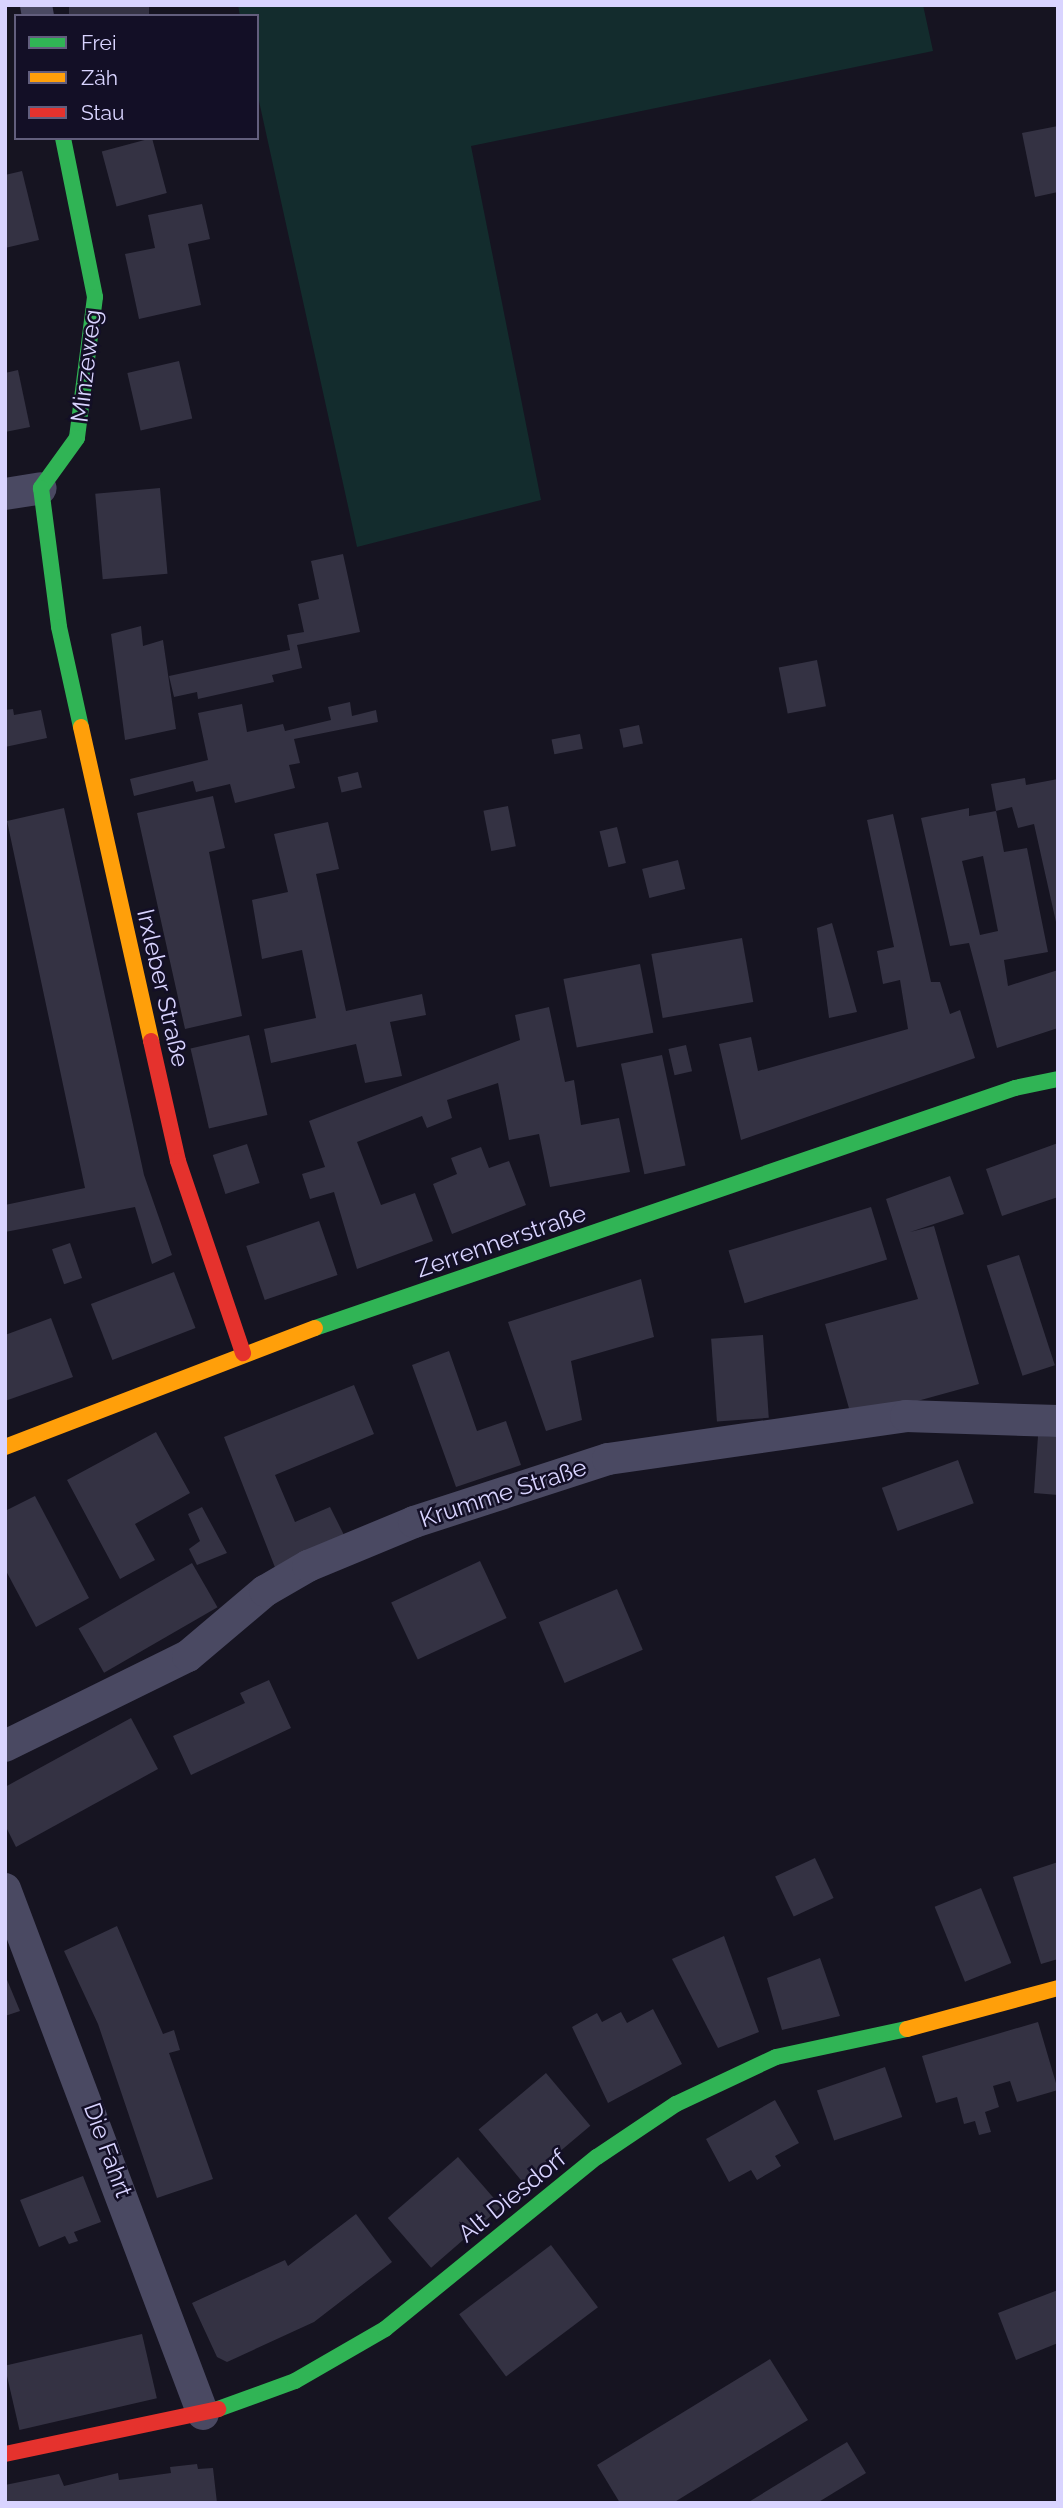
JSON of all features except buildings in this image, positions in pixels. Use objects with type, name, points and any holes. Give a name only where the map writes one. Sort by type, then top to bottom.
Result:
[{"type":"street","name":"Minzeweg","points":[[41,488],[77,438],[95,297],[63,140]]},
{"type":"street","points":[[5,494],[41,488]]},
{"type":"street","name":"Irxleber Straße","points":[[41,488],[59,627],[178,1161],[243,1353]]},
{"type":"street","name":"Zerrennerstraße","points":[[5,1447],[243,1353],[1015,1088],[1058,1079]]},
{"type":"street","name":"Krumme Straße","points":[[5,1746],[188,1656],[265,1591],[308,1566],[414,1522],[608,1459],[895,1417],[1058,1420]]},
{"type":"street","name":"Die Fahrt","points":[[5,1889],[204,2413]]},
{"type":"street","name":"Alt Diesdorf","points":[[5,2454],[204,2413],[295,2381],[385,2329],[597,2157],[676,2104],[776,2057],[938,2022],[1058,1988]]},
{"type":"green space","points":[[238,5],[923,5],[933,51],[471,146],[541,500],[357,547],[259,101],[259,14],[240,14]]},
{"type":"traffic: fast","points":[[63,140],[95,297],[77,438],[41,488],[59,627],[81,727]]},
{"type":"traffic: fast","points":[[315,1328],[1015,1088],[1058,1079]]},
{"type":"traffic: fast","points":[[218,2409],[295,2381],[385,2329],[597,2157],[676,2104],[776,2057],[907,2029]]},
{"type":"traffic: slow","points":[[81,727],[151,1041]]},
{"type":"traffic: slow","points":[[5,1447],[315,1328]]},
{"type":"traffic: slow","points":[[907,2029],[1058,1988]]},
{"type":"traffic: jam","points":[[151,1041],[178,1161],[243,1353]]},
{"type":"traffic: jam","points":[[5,2454],[218,2409]]}]
